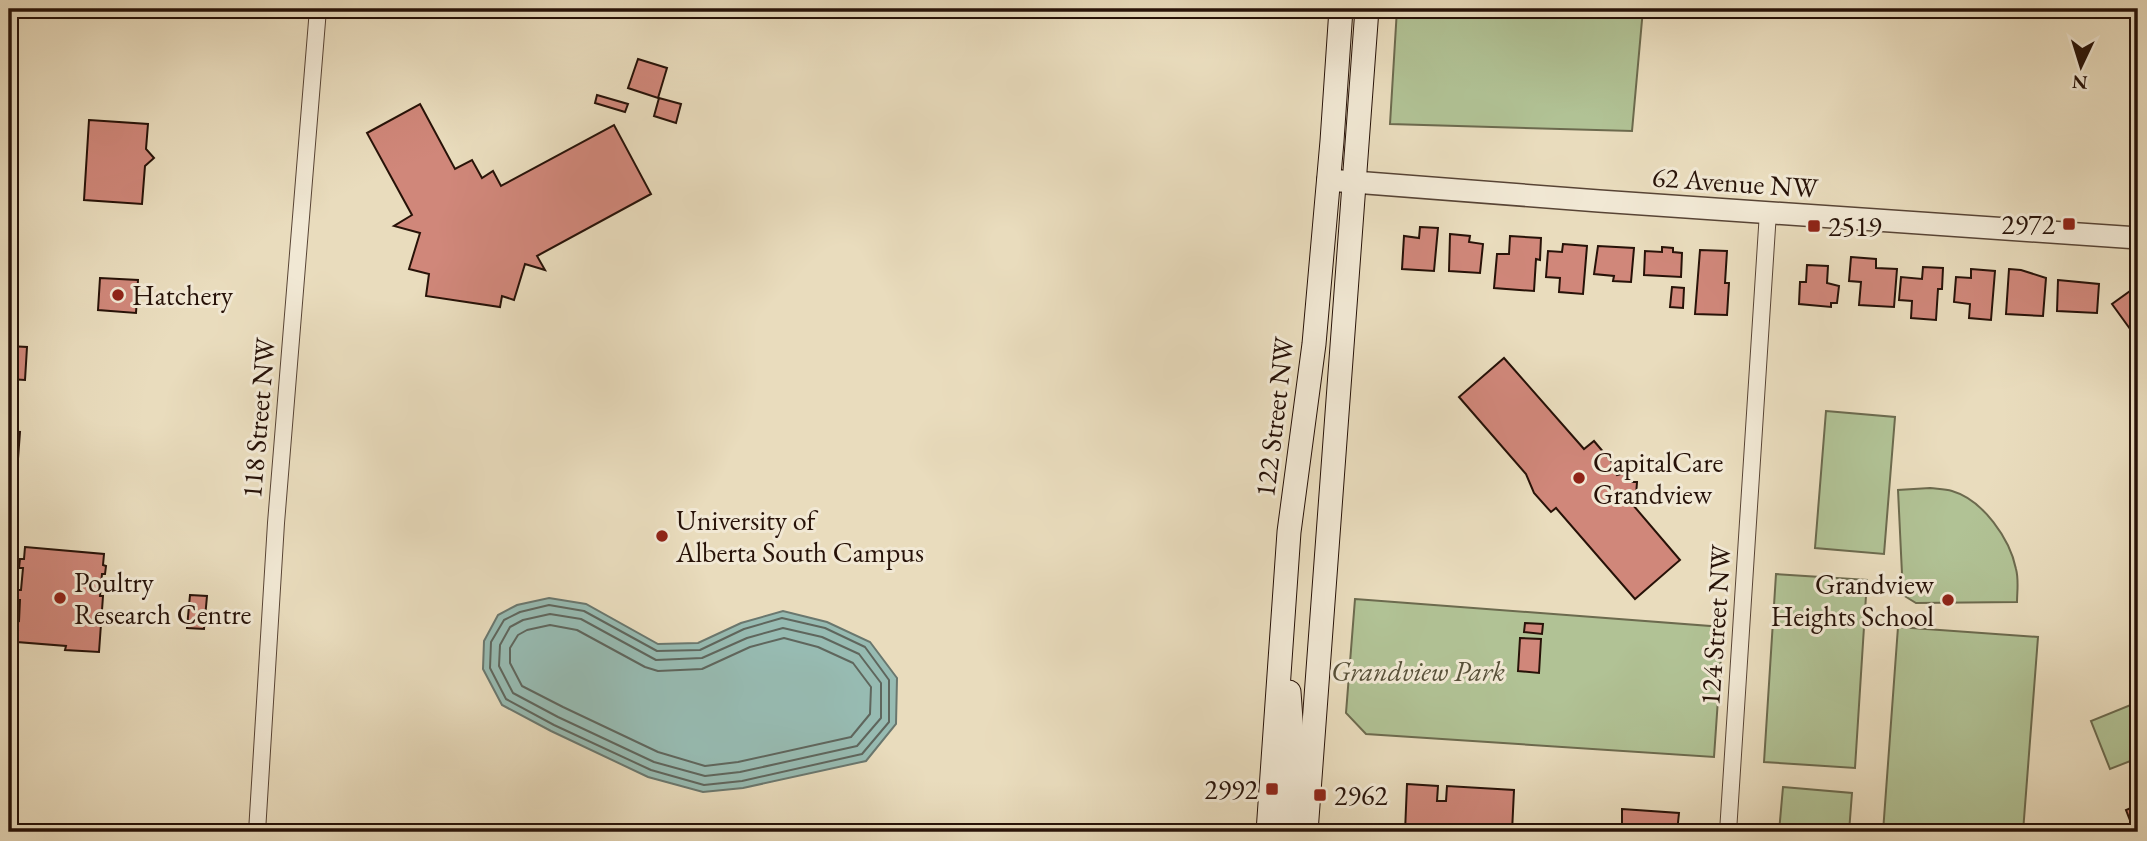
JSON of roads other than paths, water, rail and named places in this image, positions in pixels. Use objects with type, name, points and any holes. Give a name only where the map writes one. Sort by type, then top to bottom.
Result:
[{"type":"main road","name":"122 Street NW","points":[[1268,832],[1289,532],[1314,344],[1340,9]]},
{"type":"main road","name":"122 Street NW","points":[[1306,832],[1367,9]]},
{"type":"main road","points":[[1283,619],[1292,729],[1288,832]]},
{"type":"street","name":"118 Street NW","points":[[257,832],[276,523],[317,9]]},
{"type":"street","name":"62 Avenue NW","points":[[1328,180],[2138,238]]},
{"type":"street","name":"124 Street NW","points":[[1728,832],[1768,212]]},
{"type":"water","points":[[549,598],[586,604],[658,644],[698,643],[741,623],[783,611],[827,622],[870,642],[897,678],[896,724],[866,761],[743,788],[703,792],[648,777],[502,705],[483,669],[484,641],[498,615],[517,605]]},
{"type":"place","name":"2972","points":[[2069,224]]},
{"type":"place","name":"2519","points":[[1814,226]]},
{"type":"place","name":"Hatchery","points":[[118,295]]},
{"type":"place","name":"CapitalCare Grandview","points":[[1579,478]]},
{"type":"place","name":"University of Alberta South Campus","points":[[662,536]]},
{"type":"place","name":"Poultry Research Centre","points":[[60,598]]},
{"type":"place","name":"Grandview Heights School","points":[[1948,600]]},
{"type":"place","name":"2992","points":[[1272,789]]},
{"type":"place","name":"2962","points":[[1320,795]]},
{"type":"park label","name":"Grandview Park","points":[[1418,671]]}]
